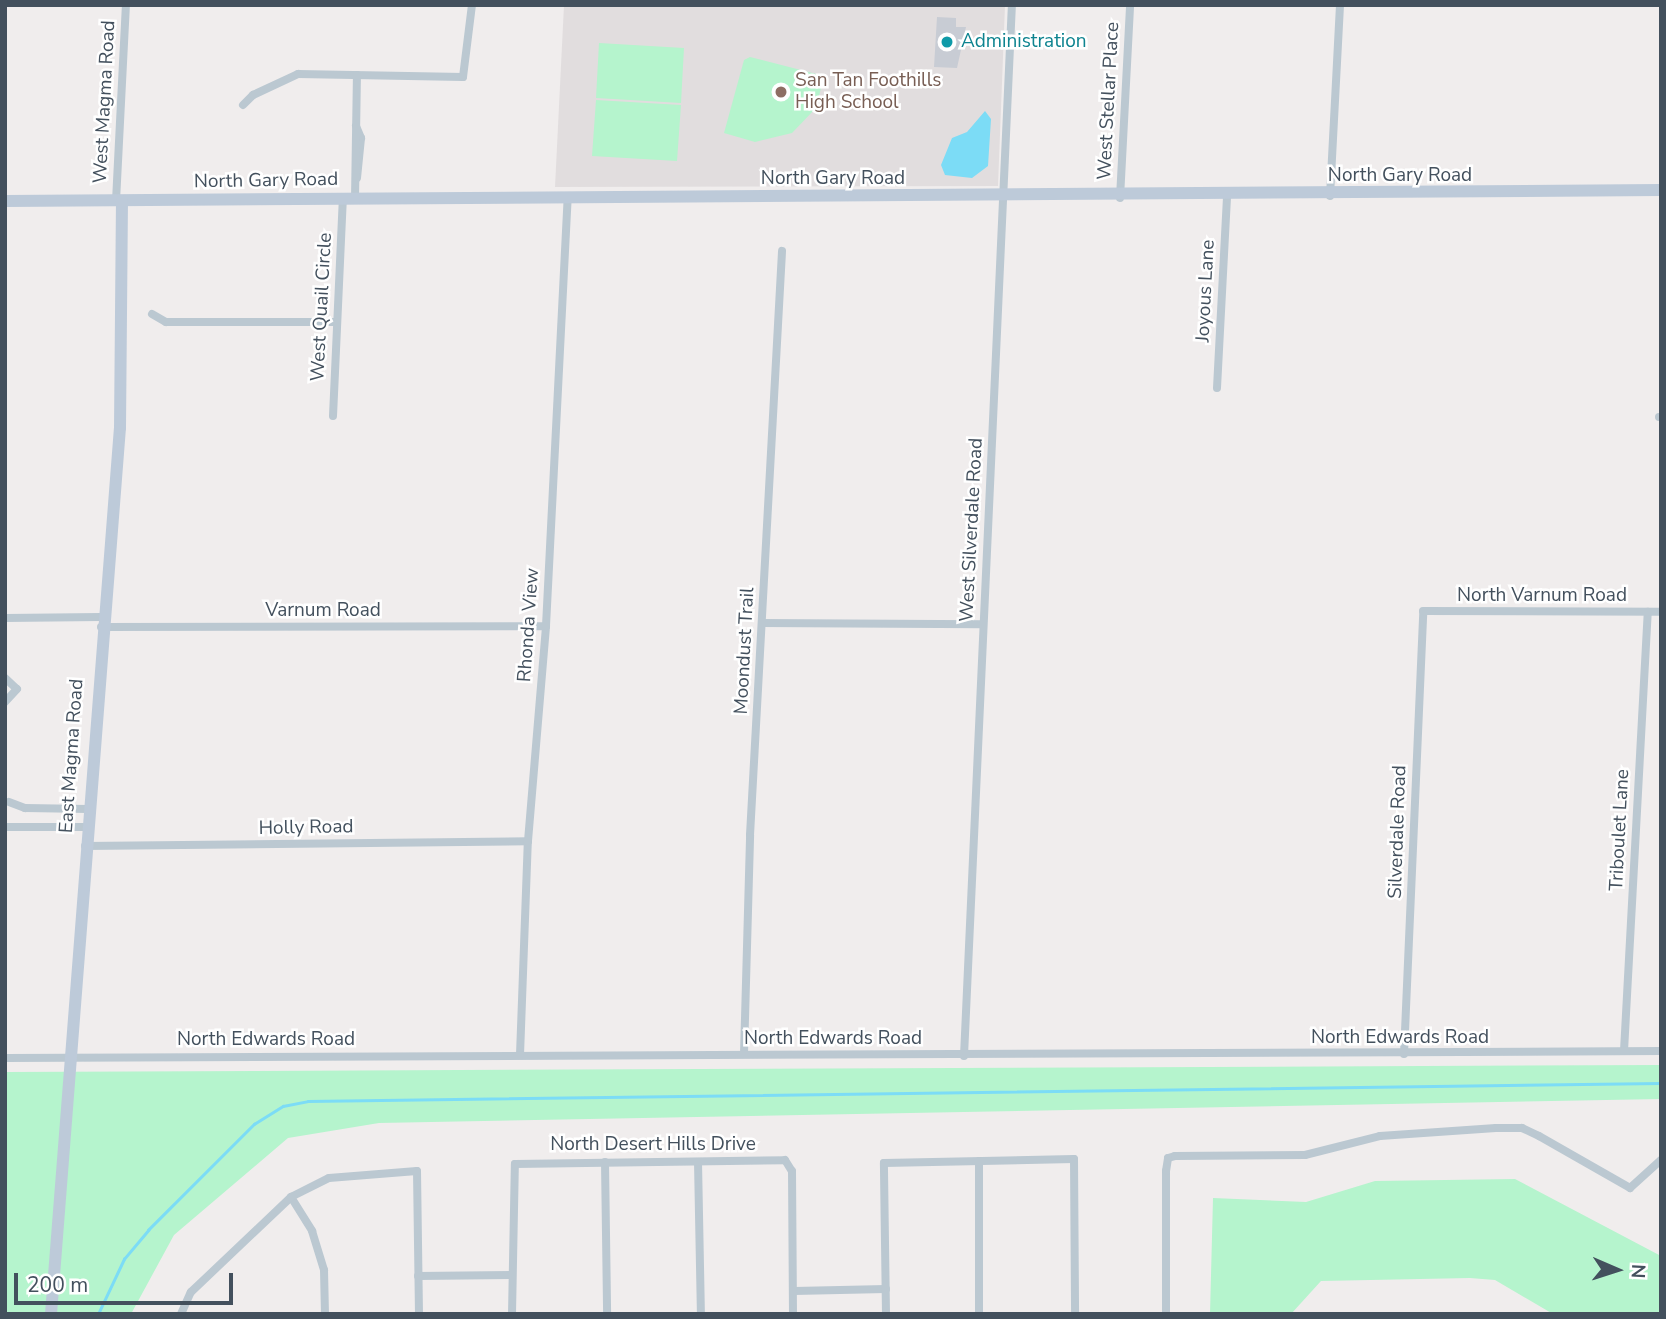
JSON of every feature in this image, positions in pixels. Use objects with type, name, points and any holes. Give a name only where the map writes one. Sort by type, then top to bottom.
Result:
[{"type":"street","name":"West Magma Road","points":[[119,201],[126,5]]},
{"type":"street","points":[[243,105],[253,94],[298,74],[463,78],[472,5]]},
{"type":"street","name":"West Silverdale Road","points":[[964,1056],[1012,5]]},
{"type":"street","name":"West Stellar Place","points":[[1120,198],[1130,5]]},
{"type":"street","points":[[1330,196],[1340,5]]},
{"type":"street","name":"West Quail Circle","points":[[333,416],[337,322],[349,199],[356,180],[357,75]]},
{"type":"street","name":"North Gary Road","points":[[5,201],[1120,198],[1661,190]]},
{"type":"street","name":"Joyous Lane","points":[[1217,388],[1227,197]]},
{"type":"street","name":"Rhonda View","points":[[520,1055],[528,841],[546,626],[568,198]]},
{"type":"street","name":"East Magma Road","points":[[51,1314],[73,1058],[101,622],[120,428],[119,201]]},
{"type":"street","name":"Moondust Trail","points":[[744,1054],[762,623],[782,251]]},
{"type":"street","points":[[152,314],[166,322],[337,322]]},
{"type":"street","name":"North Varnum Road","points":[[1423,611],[1661,612]]},
{"type":"street","name":"Silverdale Road","points":[[1404,1054],[1423,611]]},
{"type":"street","name":"Triboulet Lane","points":[[1624,1051],[1648,612]]},
{"type":"street","name":"Varnum Road","points":[[5,618],[101,622],[546,626]]},
{"type":"street","points":[[762,623],[983,624]]},
{"type":"street","points":[[5,678],[17,689],[5,702]]},
{"type":"street","points":[[7,801],[25,808],[88,809]]},
{"type":"street","points":[[6,827],[15,815],[7,801]]},
{"type":"street","points":[[6,827],[86,827]]},
{"type":"street","name":"Holly Road","points":[[85,846],[528,841]]},
{"type":"street","name":"North Edwards Road","points":[[5,1058],[1661,1051]]},
{"type":"street","points":[[1166,1314],[1168,1158],[1305,1155],[1380,1136],[1522,1128],[1630,1188],[1661,1160]]},
{"type":"street","points":[[886,1314],[884,1163],[1074,1159],[1075,1314]]},
{"type":"street","points":[[979,1161],[979,1314]]},
{"type":"street","points":[[605,1162],[607,1314]]},
{"type":"street","points":[[698,1162],[701,1314]]},
{"type":"street","name":"North Desert Hills Drive","points":[[512,1275],[515,1164],[791,1164],[793,1291]]},
{"type":"street","points":[[181,1314],[191,1292],[291,1197],[329,1178],[417,1171],[419,1314]]},
{"type":"street","points":[[291,1197],[312,1231],[324,1270],[325,1314]]},
{"type":"street","points":[[418,1276],[512,1275],[512,1314]]},
{"type":"street","points":[[793,1314],[793,1291],[886,1289]]},
{"type":"shaded area","name":"San Tan Foothills High School","points":[[564,5],[1005,5],[998,186],[555,187]]},
{"type":"green space","points":[[599,43],[684,48],[681,103],[596,98]]},
{"type":"green space","points":[[750,57],[824,76],[816,108],[792,133],[755,142],[724,133],[744,60]]},
{"type":"green space","points":[[596,100],[681,105],[677,161],[592,156]]},
{"type":"green space","points":[[1661,1065],[1661,1099],[379,1123],[288,1138],[174,1235],[131,1314],[5,1314],[5,1072]]},
{"type":"green space","points":[[1515,1179],[1661,1256],[1661,1314],[1553,1314],[1495,1280],[1470,1278],[1321,1281],[1291,1314],[1210,1314],[1213,1198],[1306,1202],[1375,1181]]},
{"type":"water","points":[[985,111],[991,119],[988,166],[972,178],[945,175],[941,165],[952,138],[967,132]]},
{"type":"building","name":"Administration","points":[[937,17],[956,18],[956,27],[966,27],[957,68],[934,67]]},
{"type":"waterway","points":[[98,1314],[124,1259],[148,1230],[254,1124],[283,1106],[308,1101],[1661,1083]]},
{"type":"place","name":"Administration","points":[[947,42]]},
{"type":"place","name":"San Tan Foothills High School","points":[[781,92]]}]
